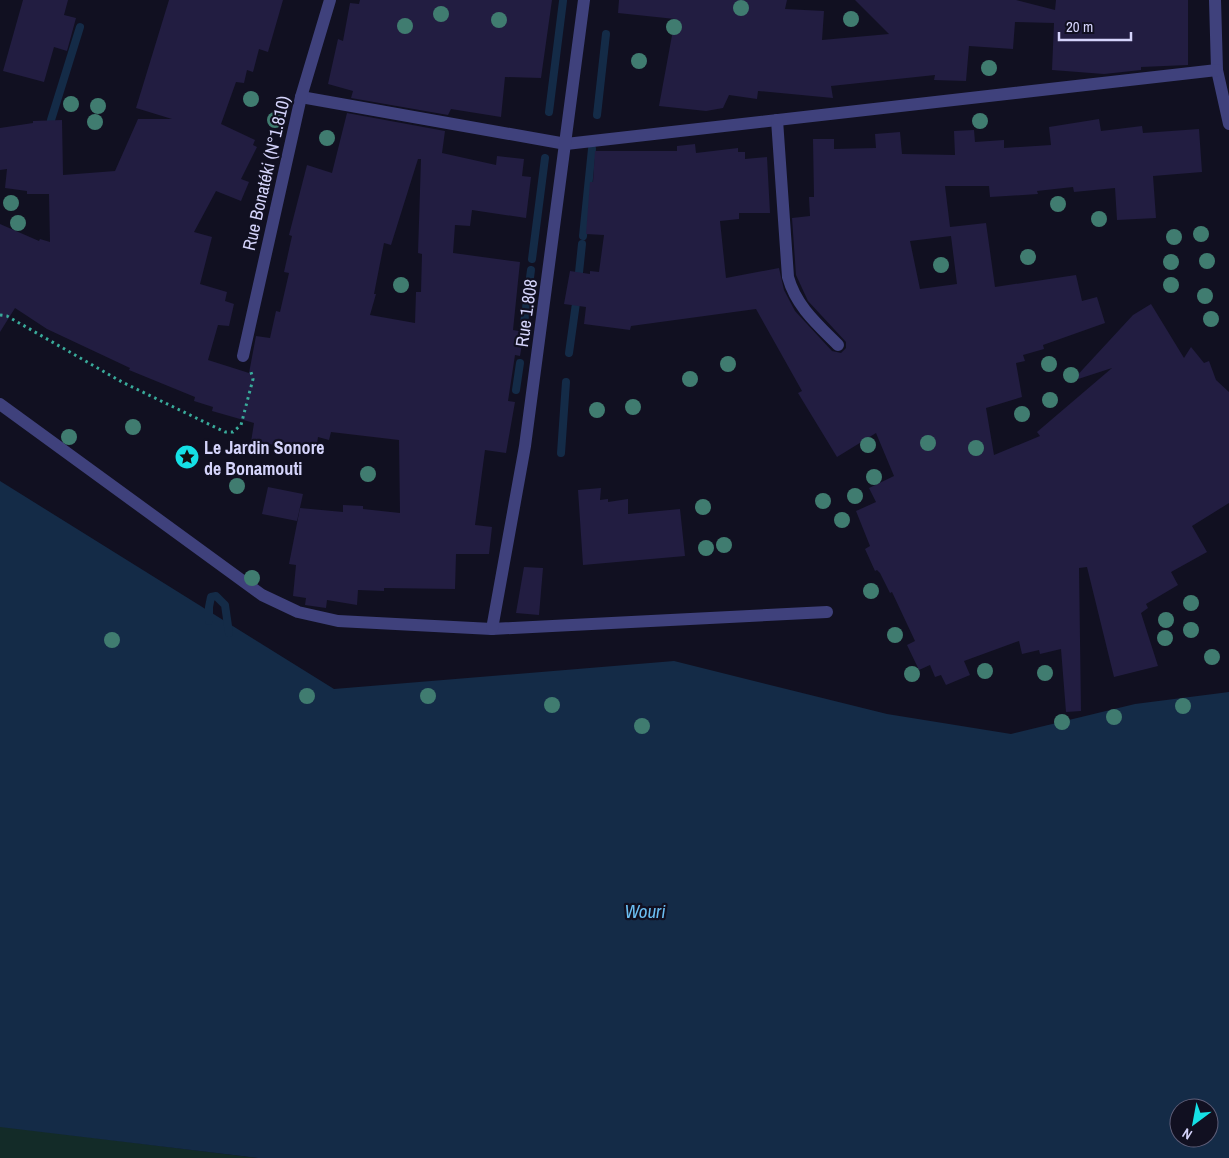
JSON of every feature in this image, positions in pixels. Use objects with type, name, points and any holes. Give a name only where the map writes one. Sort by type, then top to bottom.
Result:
[{"type":"street","name":"Rue Bonatéki (N°1.810)","points":[[243,356],[301,97],[330,0]]},
{"type":"street","name":"Rue 1.808","points":[[492,629],[525,446],[584,0]]},
{"type":"street","points":[[1215,0],[1218,70],[1229,124]]},
{"type":"street","points":[[301,97],[566,144],[1218,70]]},
{"type":"street","points":[[777,120],[788,277],[792,292],[800,306],[838,345]]},
{"type":"street","points":[[0,404],[262,596],[298,612],[338,621],[492,629],[827,612]]},
{"type":"path","points":[[0,315],[7,316],[122,382],[225,432],[234,432],[241,425],[253,379],[243,356]]},
{"type":"green space","points":[[0,1127],[7,1127],[258,1158],[0,1158]]},
{"type":"water","name":"Wouri","points":[[0,481],[334,689],[674,661],[887,714],[1011,734],[1135,704],[1229,692],[1229,1158],[258,1158],[0,1127]]},
{"type":"building","points":[[23,0],[68,0],[64,15],[76,18],[67,51],[54,47],[44,82],[3,71]]},
{"type":"building","points":[[169,0],[283,0],[268,52],[259,49],[253,72],[247,70],[244,83],[236,82],[221,124],[255,140],[253,145],[257,147],[241,179],[249,182],[241,201],[216,191],[194,232],[212,237],[200,284],[227,292],[225,301],[234,304],[229,326],[218,325],[208,360],[249,373],[256,336],[270,338],[276,311],[280,312],[289,273],[284,272],[292,236],[289,235],[307,165],[332,173],[347,113],[445,131],[442,153],[496,165],[497,156],[524,159],[522,176],[531,177],[526,218],[472,210],[470,226],[455,225],[453,253],[520,262],[513,330],[524,332],[520,356],[515,355],[508,401],[515,402],[506,453],[485,450],[475,525],[492,527],[489,554],[456,554],[455,589],[384,588],[384,591],[358,590],[357,605],[327,600],[326,608],[305,605],[306,598],[293,596],[296,565],[289,564],[300,508],[343,512],[343,505],[363,506],[363,509],[400,513],[399,440],[331,432],[329,440],[318,437],[316,450],[251,442],[254,423],[212,411],[213,407],[194,401],[195,397],[129,370],[130,368],[47,329],[15,308],[0,332],[0,224],[39,241],[40,239],[50,242],[49,194],[27,194],[27,191],[5,188],[7,169],[0,170],[0,128],[33,123],[33,121],[62,120],[63,175],[115,171],[138,119],[172,119],[136,108]],"holes":[[[418,159],[421,159],[418,253],[422,254],[421,292],[416,292],[415,323],[370,315],[376,294],[374,294],[384,243],[391,245]]]},
{"type":"building","points":[[360,0],[552,0],[541,78],[505,77],[501,117],[451,109],[448,115],[351,98],[353,91],[328,84],[338,39],[343,41],[350,3],[359,4]]},
{"type":"building","points":[[619,0],[787,0],[785,9],[824,11],[822,40],[889,34],[855,0],[1016,0],[1055,10],[1056,0],[1188,0],[1188,65],[1141,67],[1141,70],[1104,74],[1052,70],[1054,23],[1015,22],[1013,49],[969,46],[966,81],[934,80],[935,75],[831,86],[833,98],[758,91],[757,99],[729,95],[723,108],[706,111],[659,106],[675,19],[618,13]]},
{"type":"building","points":[[1099,119],[1101,131],[1142,126],[1143,133],[1199,129],[1202,172],[1153,176],[1156,218],[1117,220],[1115,188],[1074,192],[1073,187],[1037,191],[1038,194],[990,197],[989,186],[945,186],[950,227],[986,223],[995,287],[1076,275],[1082,301],[1097,297],[1105,323],[1043,345],[1044,349],[1023,355],[1025,361],[1016,363],[1022,397],[986,408],[994,455],[1040,436],[1037,432],[1112,368],[1072,381],[1133,315],[1151,304],[1184,358],[1191,347],[1204,363],[1209,361],[1216,380],[1229,392],[1229,503],[1192,526],[1207,552],[1171,572],[1178,585],[1146,604],[1148,608],[1141,613],[1158,666],[1114,677],[1087,567],[1079,568],[1081,711],[1066,712],[1061,649],[1040,654],[1039,650],[1022,654],[1019,641],[964,661],[970,675],[946,685],[941,675],[935,677],[930,665],[919,670],[907,645],[915,641],[892,592],[890,593],[880,573],[877,570],[875,571],[865,549],[870,546],[856,511],[876,502],[869,488],[894,476],[876,433],[837,457],[798,393],[802,391],[756,309],[631,326],[630,330],[584,324],[586,307],[564,304],[570,271],[590,274],[590,271],[599,272],[604,235],[586,234],[590,182],[593,182],[595,151],[677,151],[677,146],[695,144],[696,153],[738,148],[738,152],[745,152],[745,159],[767,157],[770,213],[739,213],[739,219],[720,221],[726,278],[779,268],[784,290],[795,311],[832,351],[841,353],[846,348],[846,342],[808,301],[796,275],[792,218],[810,216],[809,197],[814,197],[813,139],[834,139],[834,149],[876,148],[875,134],[900,132],[902,154],[955,155],[954,131],[974,130],[975,142],[1004,140],[1004,148],[1051,145],[1049,127]],"holes":[[[951,236],[957,284],[920,289],[910,241]]]},
{"type":"building","points":[[268,487],[303,494],[297,521],[262,514]]},
{"type":"building","points":[[601,488],[600,500],[608,499],[608,502],[628,499],[628,514],[680,509],[685,556],[583,565],[578,490]]},
{"type":"building","points":[[524,567],[543,568],[539,615],[516,613]]},
{"type":"waterway","points":[[549,112],[563,1]]},
{"type":"waterway","points":[[51,120],[80,27]]},
{"type":"waterway","points":[[597,115],[606,34]]},
{"type":"waterway","points":[[583,236],[592,149]]},
{"type":"waterway","points":[[532,259],[545,158]]},
{"type":"waterway","points":[[578,282],[582,244]]},
{"type":"waterway","points":[[523,331],[531,270]]},
{"type":"waterway","points":[[569,353],[577,296]]},
{"type":"waterway","points":[[516,390],[520,363]]},
{"type":"waterway","points":[[561,453],[566,382]]},
{"type":"waterway","points":[[209,621],[211,597],[216,596],[225,605],[229,633]]},
{"type":"place","name":"Le Jardin Sonore de Bonamouti","points":[[187,457]]}]
